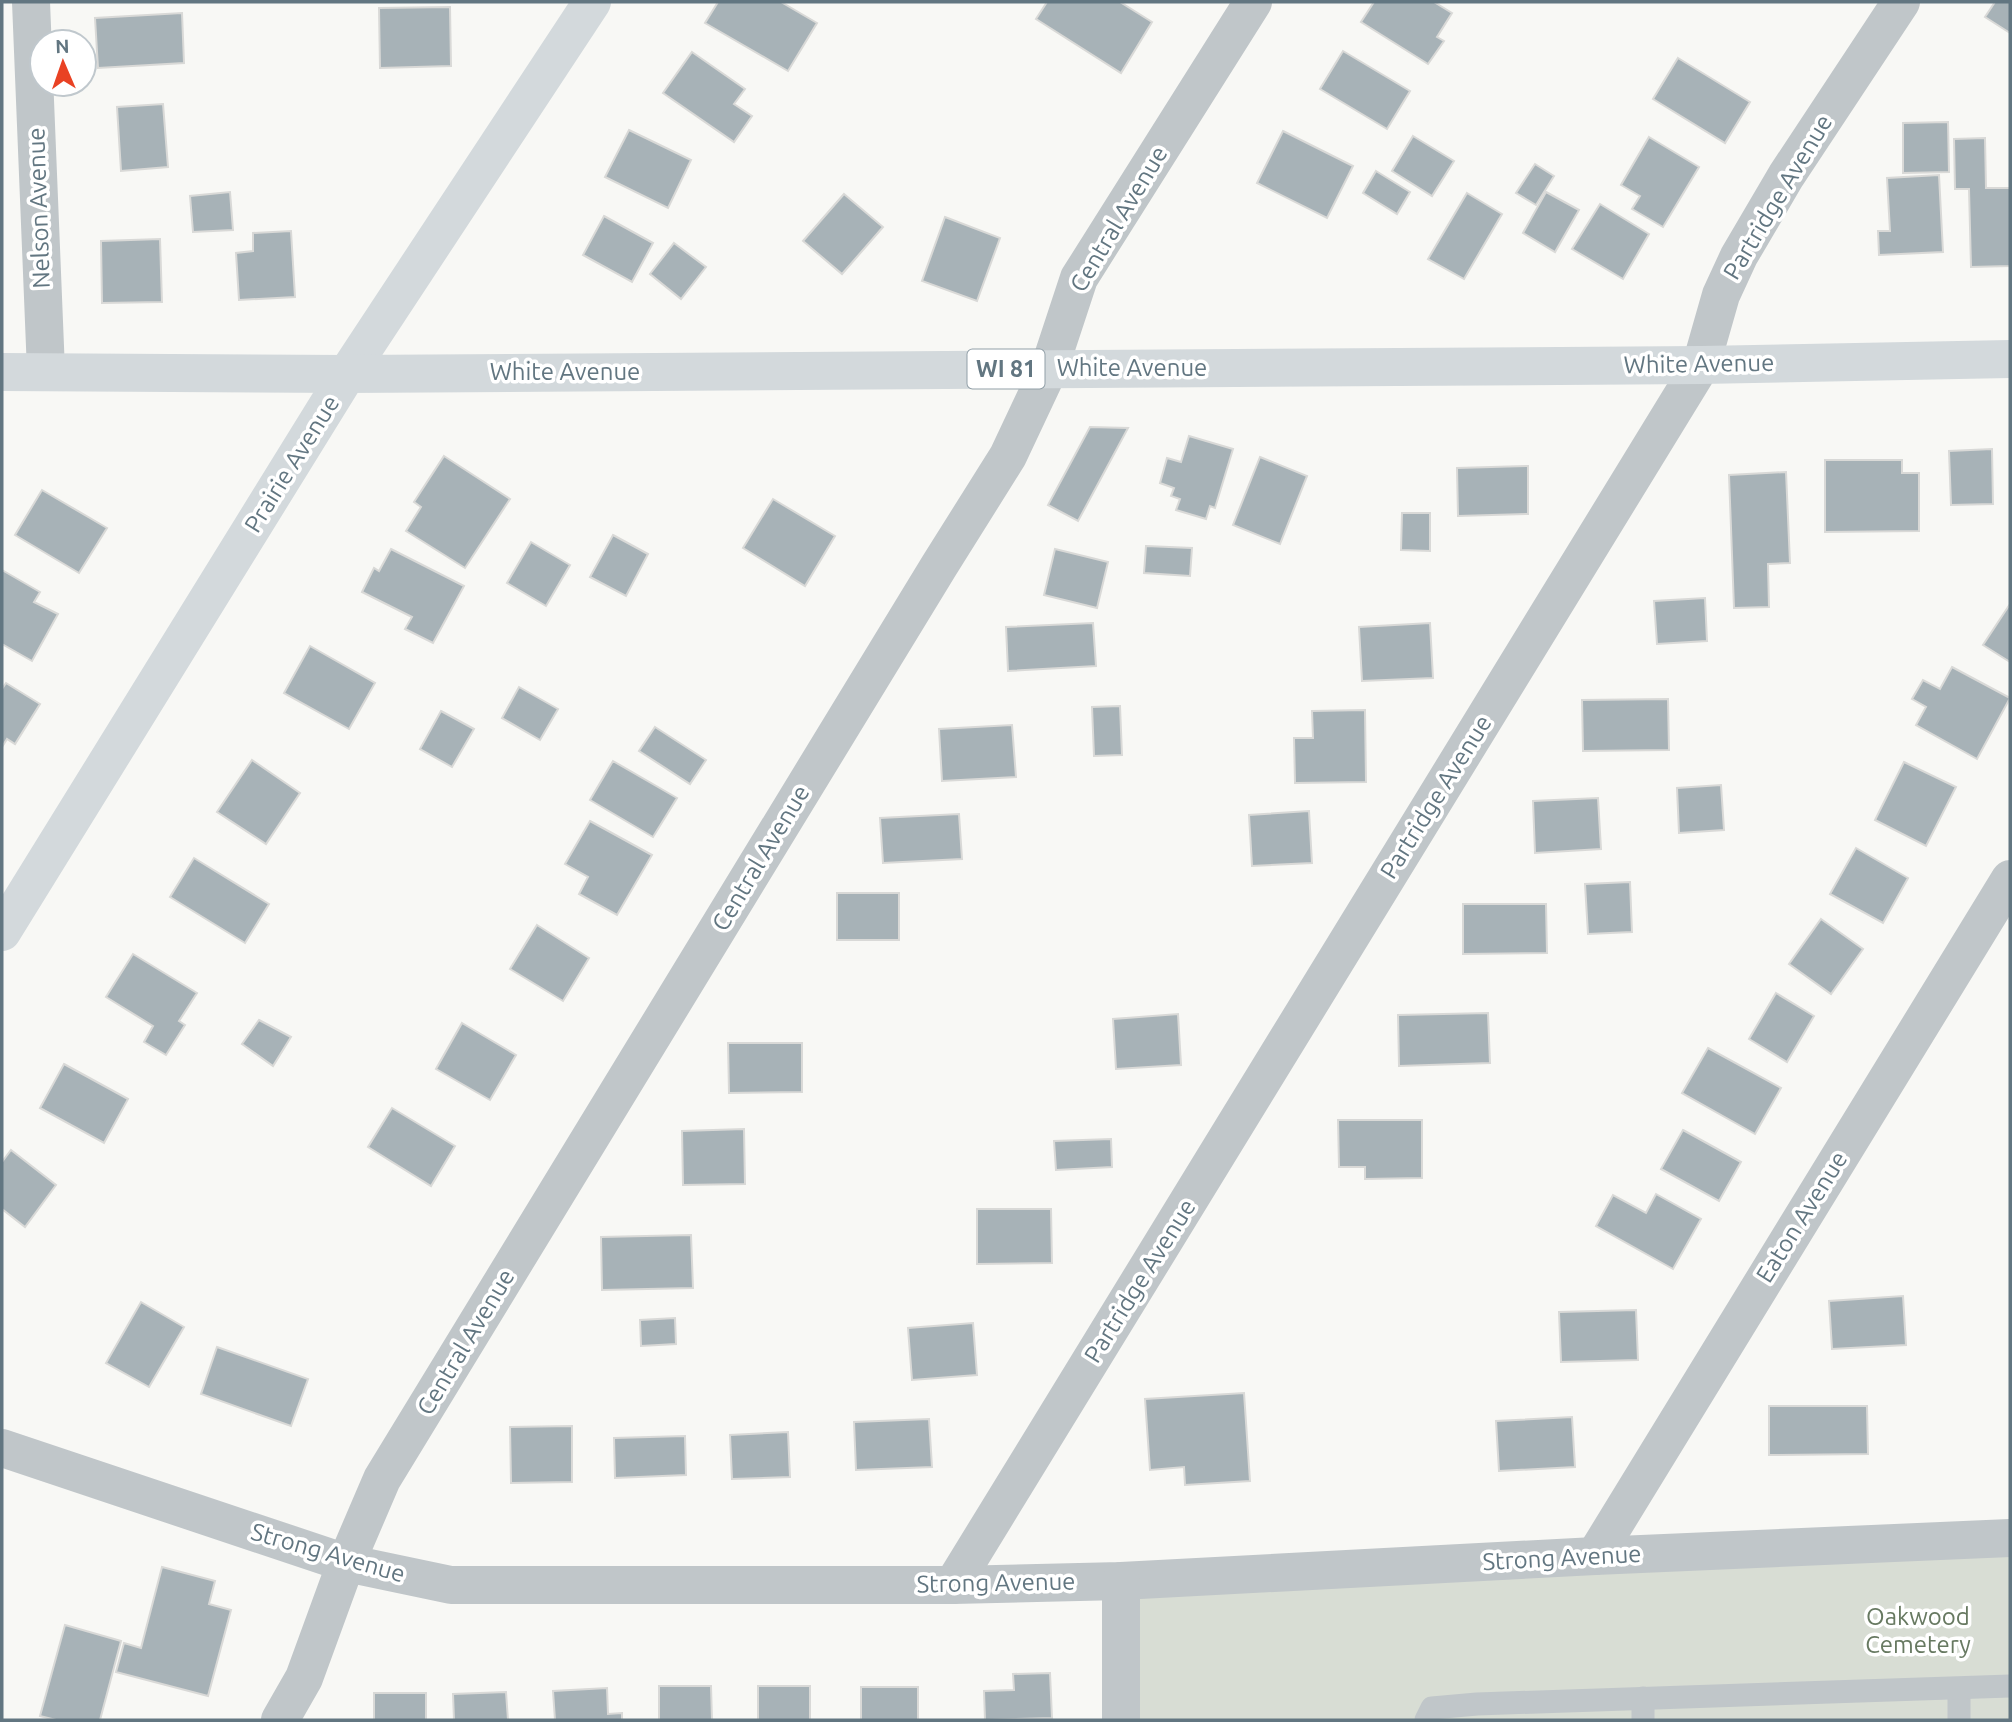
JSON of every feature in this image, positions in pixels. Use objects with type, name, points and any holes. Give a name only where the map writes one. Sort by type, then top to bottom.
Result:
[{"type":"main road","name":"Prairie Avenue","points":[[2,932],[347,374],[582,9]]},
{"type":"main road","name":"White Avenue","points":[[2,372],[347,374],[1701,365],[2010,359]]},
{"type":"street","name":"Nelson Avenue","points":[[31,2],[46,371]]},
{"type":"street","name":"Central Avenue","points":[[280,1720],[304,1678],[346,1563],[382,1479],[1008,456],[1049,369],[1079,278],[1253,2]]},
{"type":"street","name":"Partridge Avenue","points":[[953,1585],[1701,365],[1721,295],[1750,237],[1786,176],[1901,2]]},
{"type":"street","name":"Eaton Avenue","points":[[1595,1556],[2010,879]]},
{"type":"street","name":"Strong Avenue","points":[[2,1448],[346,1563],[451,1585],[953,1585],[1121,1581],[2010,1538]]},
{"type":"street","points":[[1121,1581],[1121,1720]]},
{"type":"lane","points":[[1426,1720],[1432,1708],[1477,1704],[1643,1709],[2010,1686]]},
{"type":"lane","points":[[1959,1689],[1959,1720]]},
{"type":"green space","name":"Oakwood Cemetery","points":[[2010,1538],[2010,1720],[1125,1720],[1121,1581]]},
{"type":"building","points":[[718,2],[781,2],[817,23],[788,71],[705,23]]},
{"type":"building","points":[[1047,2],[1120,2],[1152,22],[1121,73],[1036,19]]},
{"type":"building","points":[[1374,2],[1434,2],[1452,13],[1437,37],[1444,41],[1428,64],[1361,22]]},
{"type":"building","points":[[1995,2],[2010,2],[2010,33],[1985,17]]},
{"type":"building","points":[[450,7],[451,66],[380,68],[379,8]]},
{"type":"building","points":[[182,13],[184,63],[98,68],[98,28],[96,28],[95,18]]},
{"type":"building","points":[[1343,51],[1410,91],[1387,129],[1320,89]]},
{"type":"building","points":[[692,52],[745,89],[734,104],[752,116],[734,142],[663,93]]},
{"type":"building","points":[[1678,58],[1750,102],[1725,143],[1653,99]]},
{"type":"building","points":[[163,104],[168,167],[121,171],[117,107]]},
{"type":"building","points":[[1948,122],[1949,172],[1903,173],[1903,123]]},
{"type":"building","points":[[629,130],[691,160],[668,208],[605,177]]},
{"type":"building","points":[[1283,131],[1353,166],[1327,218],[1257,183]]},
{"type":"building","points":[[1413,136],[1454,161],[1432,196],[1392,171]]},
{"type":"building","points":[[1649,137],[1699,167],[1663,227],[1632,209],[1640,196],[1621,185]]},
{"type":"building","points":[[1985,138],[1986,188],[2010,188],[2010,266],[1971,267],[1969,189],[1955,189],[1954,139]]},
{"type":"building","points":[[1535,164],[1554,176],[1536,205],[1516,193]]},
{"type":"building","points":[[1376,171],[1410,192],[1397,214],[1363,193]]},
{"type":"building","points":[[1939,175],[1943,252],[1879,255],[1878,231],[1890,231],[1887,178]]},
{"type":"building","points":[[230,192],[233,230],[193,232],[190,196]]},
{"type":"building","points":[[1546,192],[1579,210],[1555,252],[1523,233]]},
{"type":"building","points":[[1467,193],[1502,214],[1464,279],[1428,259]]},
{"type":"building","points":[[844,194],[883,227],[842,274],[803,241]]},
{"type":"building","points":[[1600,204],[1649,234],[1623,279],[1572,249]]},
{"type":"building","points":[[604,216],[653,243],[632,282],[583,255]]},
{"type":"building","points":[[945,217],[1000,238],[977,301],[922,281]]},
{"type":"building","points":[[291,231],[295,297],[239,300],[236,253],[253,251],[253,233]]},
{"type":"building","points":[[160,239],[162,302],[102,303],[101,241]]},
{"type":"building","points":[[674,243],[706,267],[681,299],[650,274]]},
{"type":"building","points":[[1090,427],[1128,428],[1078,521],[1048,505]]},
{"type":"building","points":[[1189,436],[1233,449],[1215,508],[1210,506],[1206,519],[1176,510],[1180,499],[1171,496],[1174,488],[1160,483],[1167,458],[1181,462]]},
{"type":"building","points":[[1992,449],[1993,504],[1951,505],[1949,451]]},
{"type":"building","points":[[444,456],[510,499],[465,568],[406,531],[421,507],[414,502]]},
{"type":"building","points":[[1260,457],[1307,476],[1280,544],[1233,525]]},
{"type":"building","points":[[1825,460],[1902,460],[1902,473],[1919,473],[1919,531],[1825,532]]},
{"type":"building","points":[[1528,466],[1528,514],[1458,516],[1457,468]]},
{"type":"building","points":[[1786,472],[1790,563],[1768,564],[1769,607],[1734,608],[1729,475]]},
{"type":"building","points":[[42,490],[107,528],[79,573],[15,535]]},
{"type":"building","points":[[773,499],[835,536],[805,586],[743,548]]},
{"type":"building","points":[[1402,513],[1430,513],[1430,551],[1401,550]]},
{"type":"building","points":[[613,535],[648,554],[626,596],[590,577]]},
{"type":"building","points":[[531,542],[570,565],[546,606],[507,583]]},
{"type":"building","points":[[1146,546],[1192,548],[1190,576],[1144,573]]},
{"type":"building","points":[[391,549],[464,586],[433,643],[405,629],[412,617],[362,592],[374,568],[379,571]]},
{"type":"building","points":[[1055,549],[1108,562],[1097,608],[1044,595]]},
{"type":"building","points":[[2,570],[40,592],[34,602],[58,614],[32,661],[2,644]]},
{"type":"building","points":[[1705,598],[1707,641],[1657,644],[1654,601]]},
{"type":"building","points":[[2010,604],[2010,662],[1983,645]]},
{"type":"building","points":[[1093,623],[1096,666],[1008,671],[1006,627]]},
{"type":"building","points":[[1430,623],[1433,678],[1362,681],[1359,627]]},
{"type":"building","points":[[310,646],[375,683],[349,729],[284,693]]},
{"type":"building","points":[[1952,667],[2010,698],[1977,759],[1916,725],[1926,707],[1912,699],[1923,680],[1940,689]]},
{"type":"building","points":[[6,683],[40,704],[15,744],[7,739],[2,747],[2,689]]},
{"type":"building","points":[[519,687],[558,709],[540,740],[502,718]]},
{"type":"building","points":[[1668,699],[1669,750],[1583,751],[1582,700]]},
{"type":"building","points":[[1120,706],[1122,755],[1094,756],[1092,707]]},
{"type":"building","points":[[1365,710],[1366,782],[1295,783],[1294,738],[1313,738],[1312,711]]},
{"type":"building","points":[[441,711],[474,729],[452,767],[420,749]]},
{"type":"building","points":[[1012,725],[1016,777],[942,781],[939,729]]},
{"type":"building","points":[[655,727],[706,760],[690,784],[639,751]]},
{"type":"building","points":[[252,760],[300,793],[266,844],[217,812]]},
{"type":"building","points":[[613,761],[677,798],[653,837],[590,800]]},
{"type":"building","points":[[1904,762],[1956,787],[1926,846],[1875,820]]},
{"type":"building","points":[[1721,785],[1724,830],[1679,833],[1677,788]]},
{"type":"building","points":[[1598,798],[1601,849],[1535,853],[1533,801]]},
{"type":"building","points":[[1309,811],[1312,863],[1252,866],[1249,815]]},
{"type":"building","points":[[959,814],[962,859],[883,863],[880,818]]},
{"type":"building","points":[[590,821],[652,855],[617,915],[579,894],[588,877],[565,864]]},
{"type":"building","points":[[1856,848],[1908,878],[1883,923],[1830,894]]},
{"type":"building","points":[[194,858],[269,904],[245,943],[170,897]]},
{"type":"building","points":[[1630,882],[1632,932],[1588,934],[1585,884]]},
{"type":"building","points":[[837,893],[899,893],[899,940],[837,940]]},
{"type":"building","points":[[1463,904],[1546,904],[1547,953],[1463,954]]},
{"type":"building","points":[[1821,919],[1863,949],[1831,994],[1789,964]]},
{"type":"building","points":[[537,925],[589,958],[563,1001],[510,969]]},
{"type":"building","points":[[133,954],[197,993],[179,1021],[185,1025],[166,1055],[144,1042],[153,1026],[106,997]]},
{"type":"building","points":[[1776,993],[1814,1016],[1787,1062],[1749,1039]]},
{"type":"building","points":[[1488,1013],[1490,1063],[1399,1066],[1398,1015]]},
{"type":"building","points":[[1178,1014],[1181,1065],[1116,1069],[1113,1019]]},
{"type":"building","points":[[259,1020],[291,1037],[273,1066],[242,1044]]},
{"type":"building","points":[[462,1023],[516,1055],[490,1100],[436,1069]]},
{"type":"building","points":[[728,1043],[802,1043],[802,1092],[729,1093]]},
{"type":"building","points":[[1708,1048],[1781,1088],[1755,1134],[1682,1093]]},
{"type":"building","points":[[64,1064],[128,1099],[104,1143],[40,1108]]},
{"type":"building","points":[[392,1108],[455,1146],[431,1186],[368,1147]]},
{"type":"building","points":[[1338,1120],[1422,1120],[1422,1178],[1365,1179],[1365,1167],[1339,1167]]},
{"type":"building","points":[[744,1129],[745,1184],[683,1185],[682,1131]]},
{"type":"building","points":[[1683,1130],[1741,1162],[1719,1201],[1661,1169]]},
{"type":"building","points":[[1111,1139],[1112,1167],[1056,1170],[1054,1141]]},
{"type":"building","points":[[11,1150],[56,1185],[25,1227],[2,1209],[2,1162]]},
{"type":"building","points":[[1656,1194],[1701,1219],[1673,1269],[1596,1226],[1613,1195],[1646,1213]]},
{"type":"building","points":[[977,1209],[1051,1209],[1052,1263],[977,1264]]},
{"type":"building","points":[[691,1235],[693,1288],[602,1290],[601,1237]]},
{"type":"building","points":[[1903,1296],[1906,1345],[1832,1349],[1829,1301]]},
{"type":"building","points":[[141,1302],[184,1327],[149,1387],[106,1363]]},
{"type":"building","points":[[1636,1310],[1638,1360],[1561,1362],[1559,1312]]},
{"type":"building","points":[[675,1318],[676,1344],[641,1346],[640,1320]]},
{"type":"building","points":[[973,1323],[977,1375],[912,1380],[908,1328]]},
{"type":"building","points":[[217,1347],[308,1379],[291,1426],[201,1394]]},
{"type":"building","points":[[1244,1393],[1250,1481],[1185,1485],[1184,1467],[1150,1470],[1145,1399]]},
{"type":"building","points":[[1769,1406],[1867,1406],[1868,1454],[1769,1455]]},
{"type":"building","points":[[1572,1417],[1575,1467],[1499,1471],[1496,1421]]},
{"type":"building","points":[[929,1419],[932,1467],[856,1470],[854,1422]]},
{"type":"building","points":[[572,1426],[572,1482],[511,1483],[510,1427]]},
{"type":"building","points":[[788,1432],[790,1477],[732,1479],[730,1435]]},
{"type":"building","points":[[685,1436],[686,1475],[615,1478],[614,1438]]},
{"type":"building","points":[[162,1567],[215,1581],[209,1604],[231,1610],[208,1696],[116,1672],[124,1643],[141,1648]]},
{"type":"building","points":[[65,1625],[121,1641],[100,1720],[56,1720],[40,1716]]},
{"type":"building","points":[[1050,1673],[1052,1718],[985,1720],[984,1691],[1014,1690],[1013,1674]]},
{"type":"building","points":[[659,1686],[711,1686],[712,1720],[659,1720]]},
{"type":"building","points":[[758,1686],[810,1686],[810,1720],[758,1720]]},
{"type":"building","points":[[861,1687],[918,1687],[918,1720],[861,1720]]},
{"type":"building","points":[[607,1688],[608,1714],[622,1713],[622,1720],[555,1720],[553,1691]]},
{"type":"building","points":[[506,1692],[508,1720],[454,1720],[453,1694]]},
{"type":"building","points":[[374,1693],[426,1693],[426,1720],[374,1720]]}]
